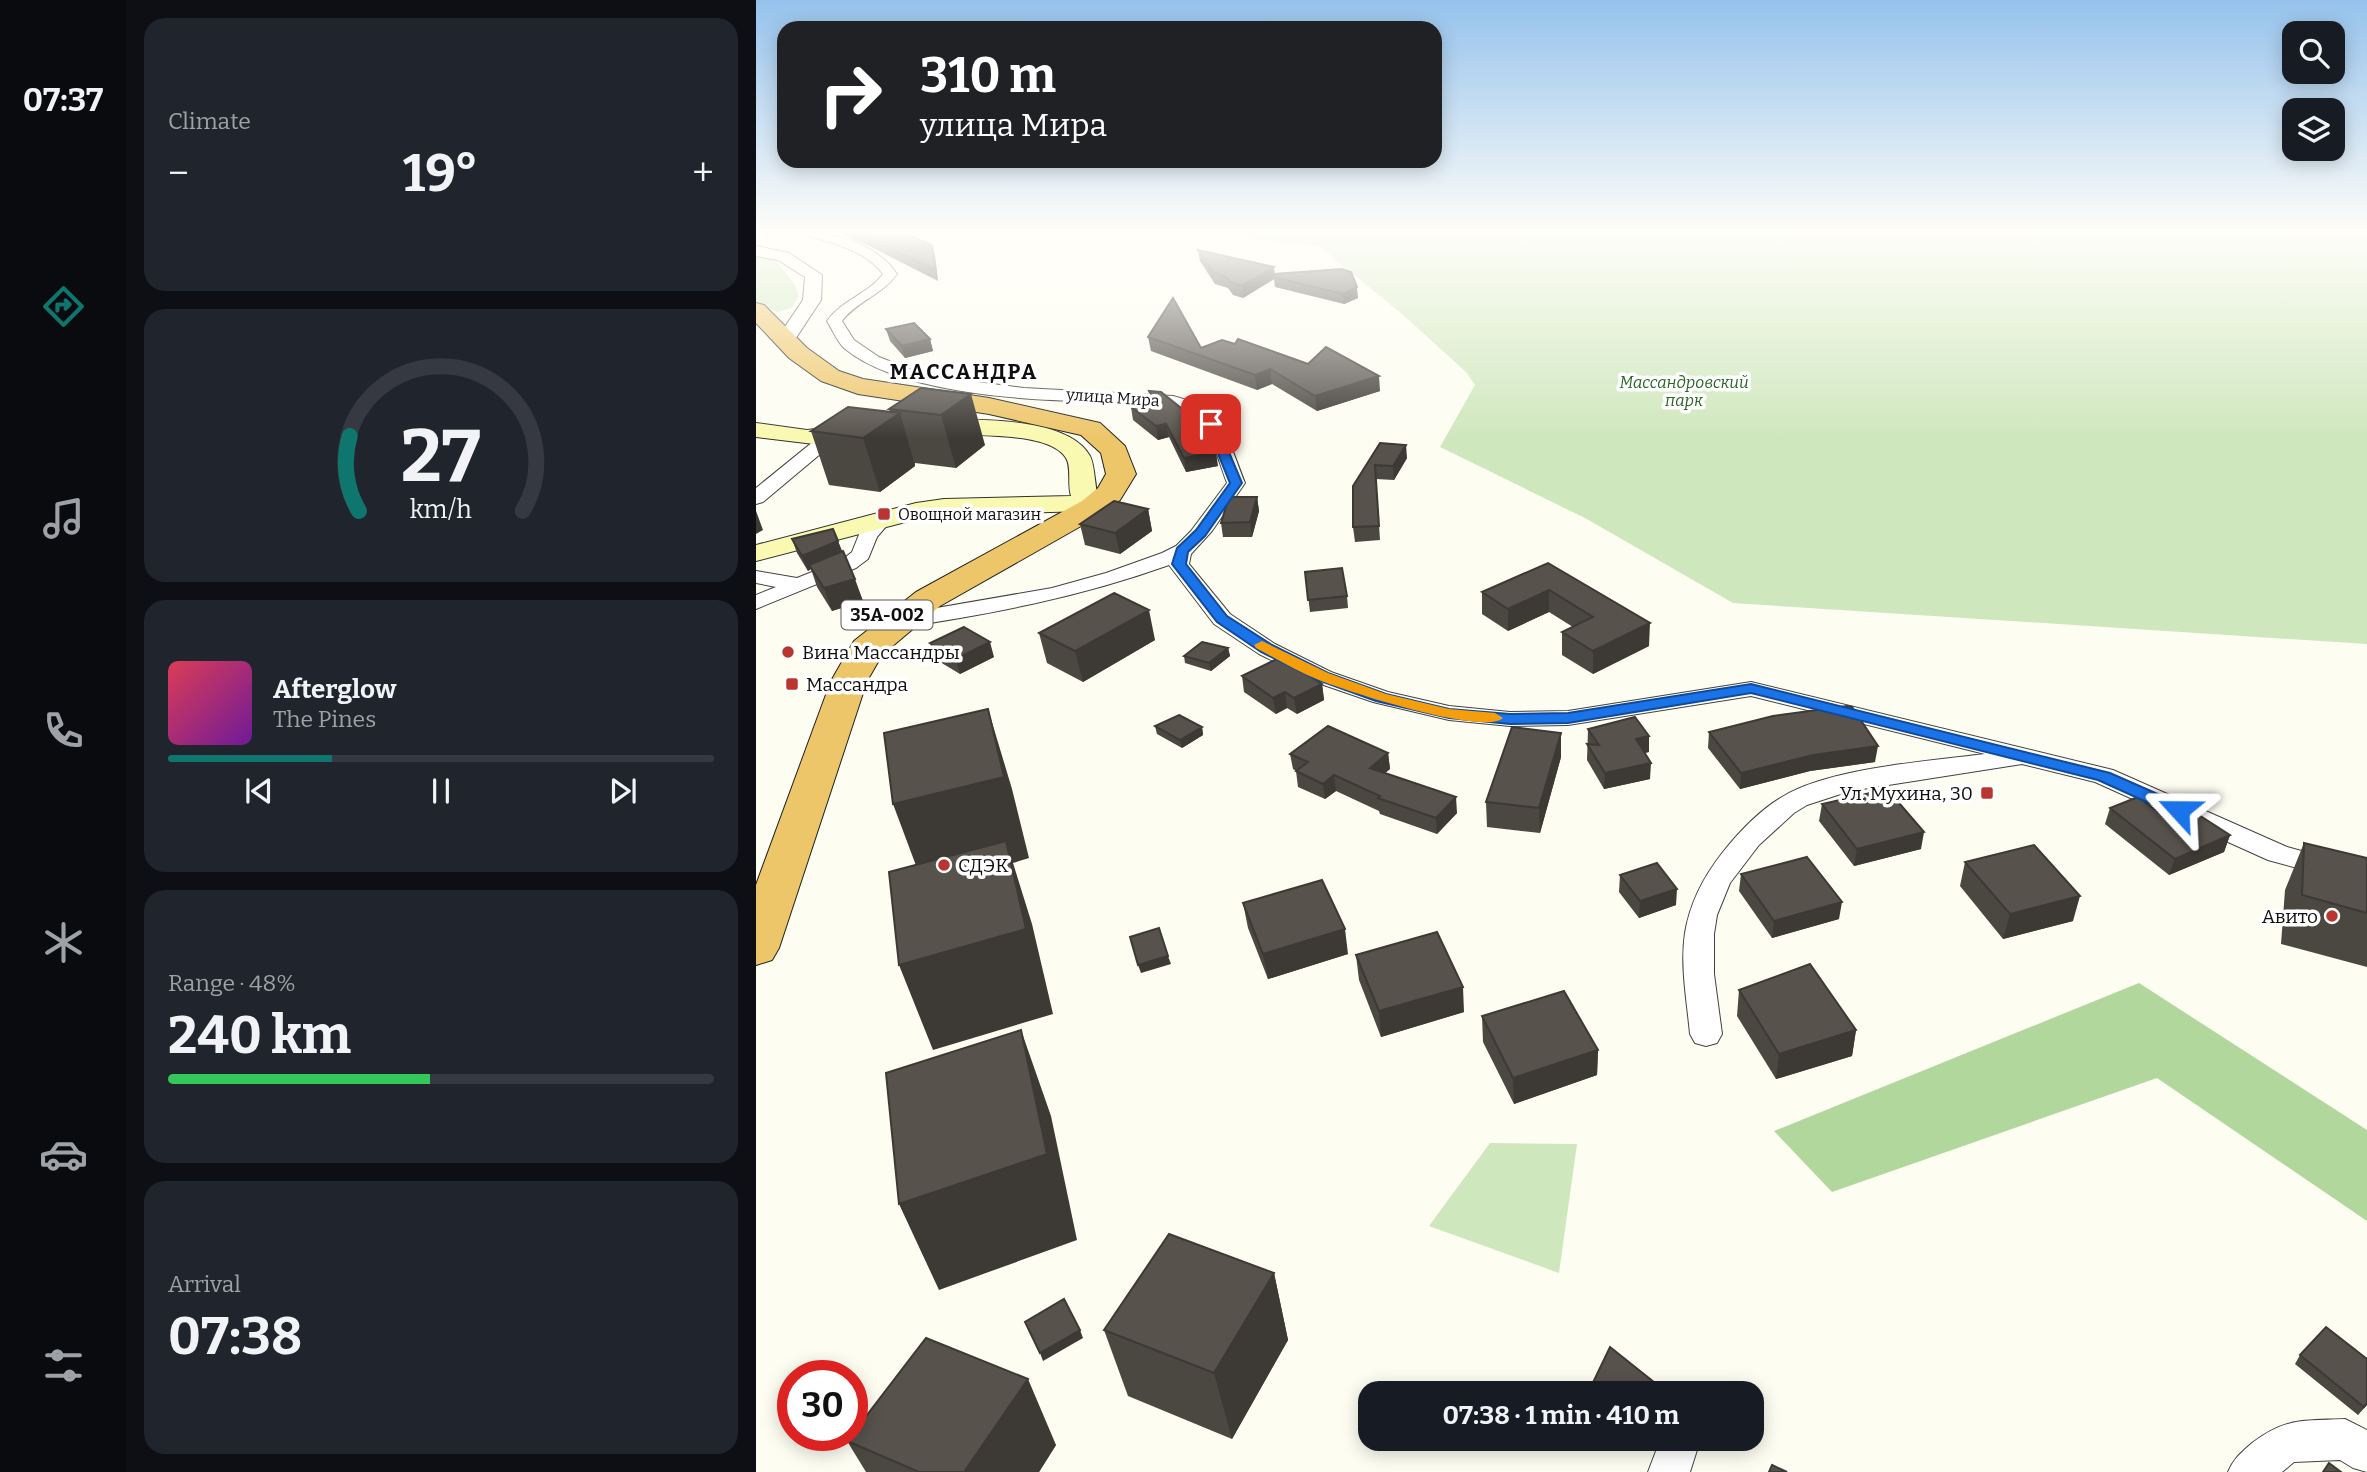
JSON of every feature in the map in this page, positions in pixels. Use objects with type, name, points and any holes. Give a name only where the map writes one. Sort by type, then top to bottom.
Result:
[{"type":"highway","name":"35А-002","points":[[756,310],[812,365],[858,386],[989,406],[1090,429],[1115,452],[1121,474],[1109,494],[1093,507],[928,599],[867,649],[849,681],[756,948]]},
{"type":"highway","name":"35А-002","points":[[756,321],[801,369],[848,392],[1042,424],[1083,437],[1102,453],[1109,473],[1108,482],[1102,490],[1086,503],[912,598],[850,645],[832,673],[756,878]]},
{"type":"main road","points":[[756,553],[884,517],[944,507],[1086,503],[1081,486],[1082,467],[1077,454],[1068,445],[1024,432],[911,425]]},
{"type":"main road","points":[[756,430],[784,431],[806,437],[879,428]]},
{"type":"street","points":[[785,340],[811,302]]},
{"type":"street","name":"улица Мира","points":[[855,302],[834,321],[845,341],[860,352],[900,371],[961,386],[1079,395],[1152,397],[1195,407],[1211,424],[1236,483],[1200,533],[1181,551],[1123,575],[1021,603],[898,621]]},
{"type":"street","points":[[756,498],[831,436]]},
{"type":"street","points":[[756,603],[849,564],[861,555],[867,536],[884,517]]},
{"type":"street","points":[[1181,551],[1179,564],[1222,619],[1267,649],[1323,677],[1395,701],[1449,713],[1510,719],[1568,718],[1751,689],[2028,755],[2104,776],[2278,854],[2367,877]]},
{"type":"street","points":[[756,577],[798,585]]},
{"type":"street","points":[[1706,1034],[1698,953],[1706,904],[1719,874],[1741,847],[1768,821],[1794,800],[1825,789],[2028,755]]},
{"type":"street","points":[[2249,1472],[2287,1442],[2345,1438],[2367,1454]]},
{"type":"green space","points":[[756,302],[795,302],[791,308],[777,312]]},
{"type":"green space","name":"Массандровский парк","points":[[1387,302],[2367,302],[2367,644],[1733,603],[1585,518],[1440,447],[1475,385],[1466,372]]},
{"type":"green space","points":[[2139,983],[2367,1130],[2367,1221],[2157,1078],[1832,1192],[1774,1131]]},
{"type":"green space","points":[[1490,1143],[1577,1144],[1559,1273],[1429,1226]]},
{"type":"building","points":[[1171,302],[1175,302],[1201,348],[1222,340],[1235,344],[1238,339],[1308,364],[1326,347],[1379,376],[1315,396],[1270,369],[1255,375],[1148,337]]},
{"type":"building","points":[[914,323],[930,339],[902,346],[886,329]]},
{"type":"building","points":[[921,388],[971,394],[941,415],[889,409]]},
{"type":"building","points":[[1149,391],[1161,392],[1201,424],[1216,452],[1184,458],[1166,424],[1156,426],[1131,407],[1154,400]]},
{"type":"building","points":[[848,407],[900,413],[863,438],[811,431]]},
{"type":"building","points":[[1380,443],[1406,445],[1393,466],[1375,465],[1379,526],[1353,527],[1353,486]]},
{"type":"building","points":[[1229,497],[1257,497],[1250,522],[1221,523]]},
{"type":"building","points":[[1114,501],[1148,509],[1115,533],[1080,524]]},
{"type":"building","points":[[833,529],[838,541],[802,556],[792,539]]},
{"type":"building","points":[[843,551],[855,579],[824,588],[809,565]]},
{"type":"building","points":[[1548,563],[1650,623],[1593,651],[1562,632],[1593,617],[1549,590],[1508,609],[1482,592]]},
{"type":"building","points":[[1342,568],[1347,596],[1308,600],[1305,572]]},
{"type":"building","points":[[1114,593],[1149,610],[1075,651],[1039,633]]},
{"type":"building","points":[[964,627],[990,642],[956,659],[930,643]]},
{"type":"building","points":[[1202,642],[1228,648],[1209,663],[1184,656]]},
{"type":"building","points":[[1281,657],[1322,684],[1294,698],[1285,692],[1273,698],[1242,676]]},
{"type":"building","points":[[1852,707],[1878,746],[1813,755],[1741,773],[1709,732],[1773,716]]},
{"type":"building","points":[[988,709],[1004,777],[893,804],[884,733]]},
{"type":"building","points":[[1179,715],[1202,727],[1180,740],[1155,726]]},
{"type":"building","points":[[1635,717],[1649,736],[1636,739],[1651,763],[1605,773],[1587,744],[1599,745],[1588,729]]},
{"type":"building","points":[[1328,726],[1388,753],[1370,768],[1456,797],[1436,818],[1378,798],[1380,796],[1334,775],[1323,784],[1296,771],[1308,762],[1290,754]]},
{"type":"building","points":[[1512,727],[1561,733],[1539,808],[1486,802]]},
{"type":"building","points":[[1887,789],[1924,832],[1857,849],[1822,804]]},
{"type":"building","points":[[2138,797],[2165,817],[2188,808],[2230,835],[2175,859],[2110,808]]},
{"type":"building","points":[[1006,841],[1026,929],[899,965],[889,872]]},
{"type":"building","points":[[2304,843],[2367,858],[2367,913],[2302,895]]},
{"type":"building","points":[[2034,845],[2080,896],[2010,914],[1965,862]]},
{"type":"building","points":[[1807,857],[1842,902],[1774,921],[1741,874]]},
{"type":"building","points":[[1657,863],[1677,889],[1640,901],[1620,875]]},
{"type":"building","points":[[1322,880],[1345,929],[1263,954],[1243,903]]},
{"type":"building","points":[[1159,928],[1168,956],[1138,965],[1130,937]]},
{"type":"building","points":[[1437,932],[1463,987],[1379,1011],[1356,955]]},
{"type":"building","points":[[1810,964],[1856,1030],[1779,1054],[1739,990]]},
{"type":"building","points":[[1564,991],[1598,1050],[1513,1078],[1482,1016]]},
{"type":"building","points":[[1021,1030],[1047,1154],[899,1204],[886,1073]]},
{"type":"building","points":[[1169,1234],[1274,1273],[1214,1373],[1104,1330]]},
{"type":"building","points":[[1064,1299],[1080,1330],[1040,1353],[1025,1322]]},
{"type":"building","points":[[2326,1327],[2367,1359],[2367,1403],[2364,1407],[2300,1355]]},
{"type":"building","points":[[926,1338],[1028,1379],[964,1472],[919,1472],[868,1450],[868,1414]]},
{"type":"building","points":[[1610,1347],[1652,1381],[1594,1381]]},
{"type":"building","points":[[2329,1463],[2341,1472],[2323,1472]]},
{"type":"building","points":[[1772,1465],[1787,1472],[1769,1472]]},
{"type":"slow traffic","points":[[1262,645],[1323,677],[1381,697],[1449,713],[1495,718]]},
{"type":"place","name":"Овощной магазин","points":[[884,514]]},
{"type":"place","name":"Вина Массандры","points":[[788,652]]},
{"type":"place","name":"Массандра","points":[[792,684]]},
{"type":"place","name":"Ул. Мухина, 30","points":[[1987,793]]},
{"type":"place","name":"СДЭК","points":[[944,865]]},
{"type":"place","name":"Авито","points":[[2332,916]]},
{"type":"district","name":"МАССАНДРА","points":[[964,372]]},
{"type":"route","points":[[1211,424],[1236,483],[1200,533],[1181,551],[1179,564],[1222,619],[1267,649],[1323,677],[1381,697],[1449,713],[1510,719],[1568,718],[1751,689],[2028,755],[2104,776],[2179,810]]}]
